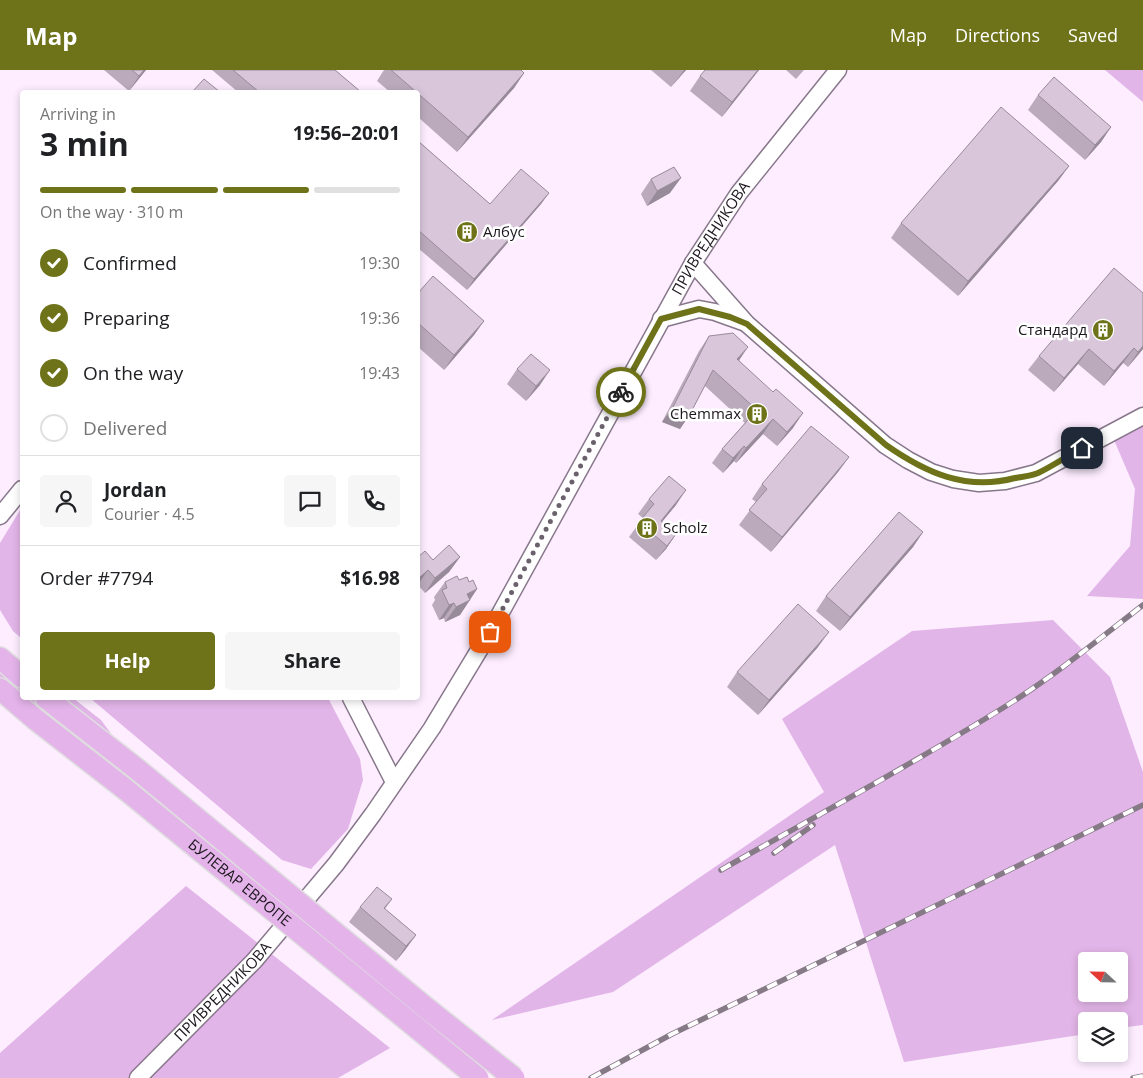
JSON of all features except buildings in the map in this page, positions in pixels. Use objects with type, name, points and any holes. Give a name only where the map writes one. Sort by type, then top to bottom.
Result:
[{"type":"main road","points":[[0,658],[20,675]]},
{"type":"main road","name":"БУЛЕВАР ЕВРОПЕ","points":[[0,689],[478,1078]]},
{"type":"main road","name":"БУЛЕВАР ЕВРОПЕ","points":[[49,700],[138,770],[514,1078]]},
{"type":"street","name":"ПРИВРЕДНИКОВА","points":[[138,1078],[254,961],[336,864],[432,728],[490,632],[693,264],[739,194],[838,70]]},
{"type":"street","points":[[693,264],[747,324],[886,445],[908,460],[931,472],[953,479],[979,483],[1005,481],[1036,473],[1143,416]]},
{"type":"street","points":[[661,319],[699,309],[730,317],[747,324]]},
{"type":"street","points":[[0,516],[20,491]]},
{"type":"street","points":[[352,700],[394,782]]},
{"type":"shaded area","points":[[1105,70],[1143,70],[1143,102]]},
{"type":"shaded area","points":[[1143,424],[1143,599],[1087,596],[1130,546],[1135,489],[1114,440]]},
{"type":"shaded area","points":[[20,510],[20,637],[13,631],[0,610],[0,543]]},
{"type":"shaded area","points":[[1053,620],[1110,677],[1143,772],[1143,1025],[1128,1027],[1128,1012],[1078,1012],[1078,1035],[904,1062],[835,845],[613,992],[492,1020],[824,792],[782,719],[912,631]]},
{"type":"shaded area","points":[[0,668],[20,685],[20,695],[0,679]]},
{"type":"shaded area","points":[[25,700],[38,700],[134,777],[129,784]]},
{"type":"shaded area","points":[[64,700],[76,700],[101,720],[120,746]]},
{"type":"shaded area","points":[[92,700],[329,700],[360,759],[363,780],[348,829],[311,869],[282,860]]},
{"type":"shaded area","points":[[186,886],[390,1048],[338,1078],[0,1078],[0,1053]]},
{"type":"railway","points":[[721,870],[900,769],[1006,706],[1059,670],[1143,605]]},
{"type":"railway","points":[[591,1078],[672,1034],[1143,805]]},
{"type":"railway","points":[[774,853],[813,825]]},
{"type":"railway","points":[[1133,1078],[1143,1076]]},
{"type":"way so far","points":[[490,632],[621,392]]},
{"type":"place","name":"Албус","points":[[467,232]]},
{"type":"place","name":"Стандард","points":[[1103,330]]},
{"type":"place","name":"Chemmax","points":[[757,414]]},
{"type":"place","name":"Scholz","points":[[647,528]]},
{"type":"route","points":[[621,392],[661,319],[699,309],[715,312],[747,324],[886,445],[908,460],[931,472],[953,479],[979,483],[1005,481],[1036,473],[1082,448]]}]
